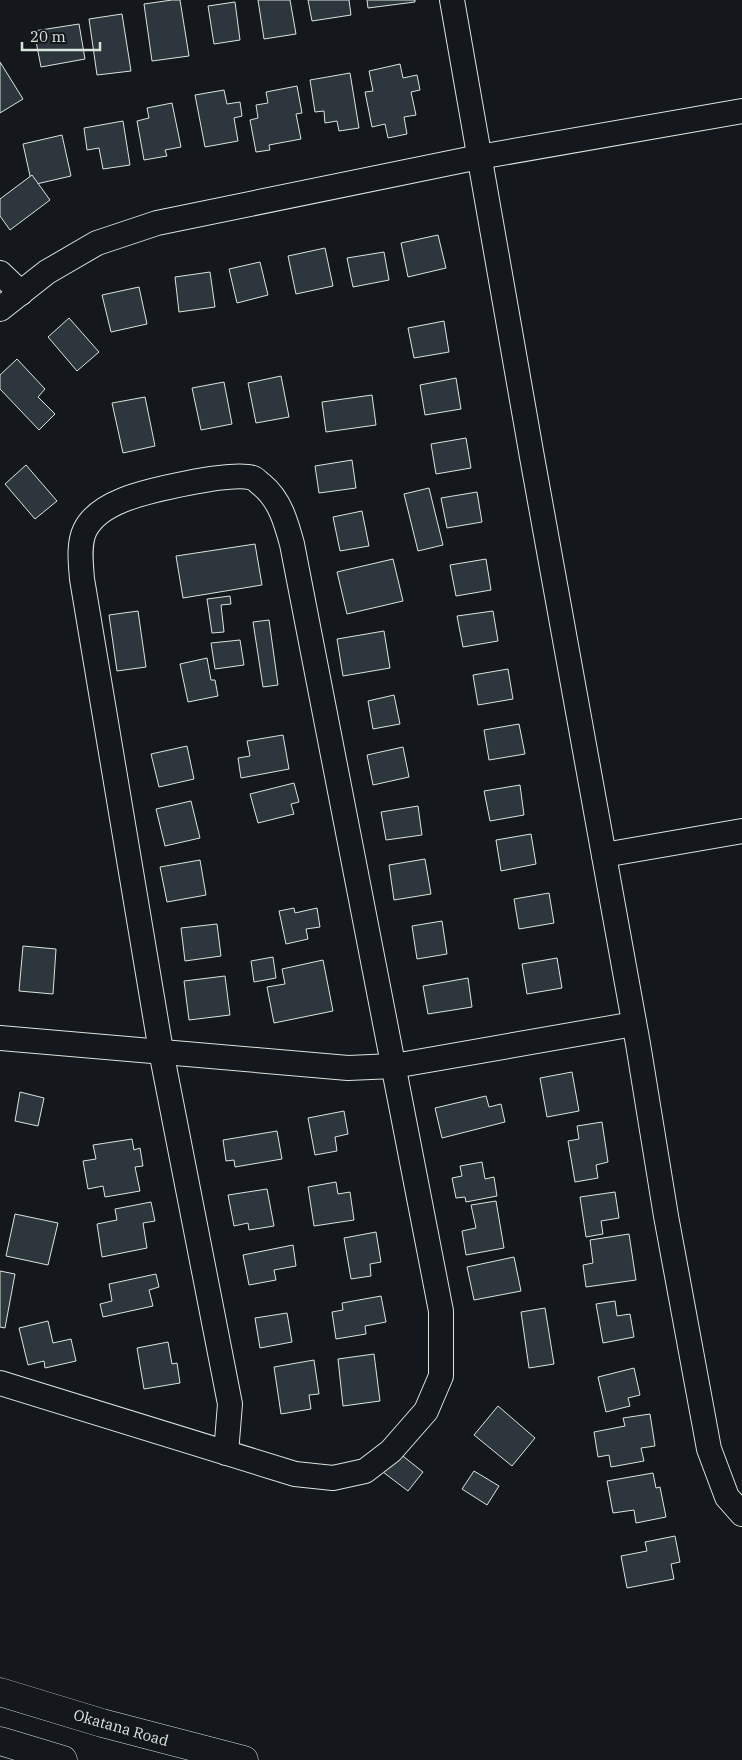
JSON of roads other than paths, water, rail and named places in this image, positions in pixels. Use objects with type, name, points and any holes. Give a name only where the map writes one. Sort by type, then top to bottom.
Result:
[{"type":"main road","name":"Okatana Road","points":[[0,1692],[102,1723],[244,1760]]},
{"type":"main road","points":[[0,1741],[63,1760]]},
{"type":"street","points":[[452,0],[634,1024],[666,1216],[709,1449],[727,1497],[742,1514]]},
{"type":"street","points":[[0,309],[47,272],[97,243],[157,223],[479,157],[742,111]]},
{"type":"street","points":[[0,273],[21,293]]},
{"type":"street","points":[[0,1383],[226,1453],[295,1474],[333,1478],[365,1471],[391,1451],[426,1411],[441,1376],[441,1311],[292,544],[284,514],[271,493],[254,478],[230,476],[165,488],[122,500],[98,514],[84,531],[80,555],[82,579],[161,1051],[230,1404],[226,1453]]},
{"type":"street","points":[[604,855],[742,831]]},
{"type":"street","points":[[0,1038],[348,1068],[394,1066],[634,1024]]}]
